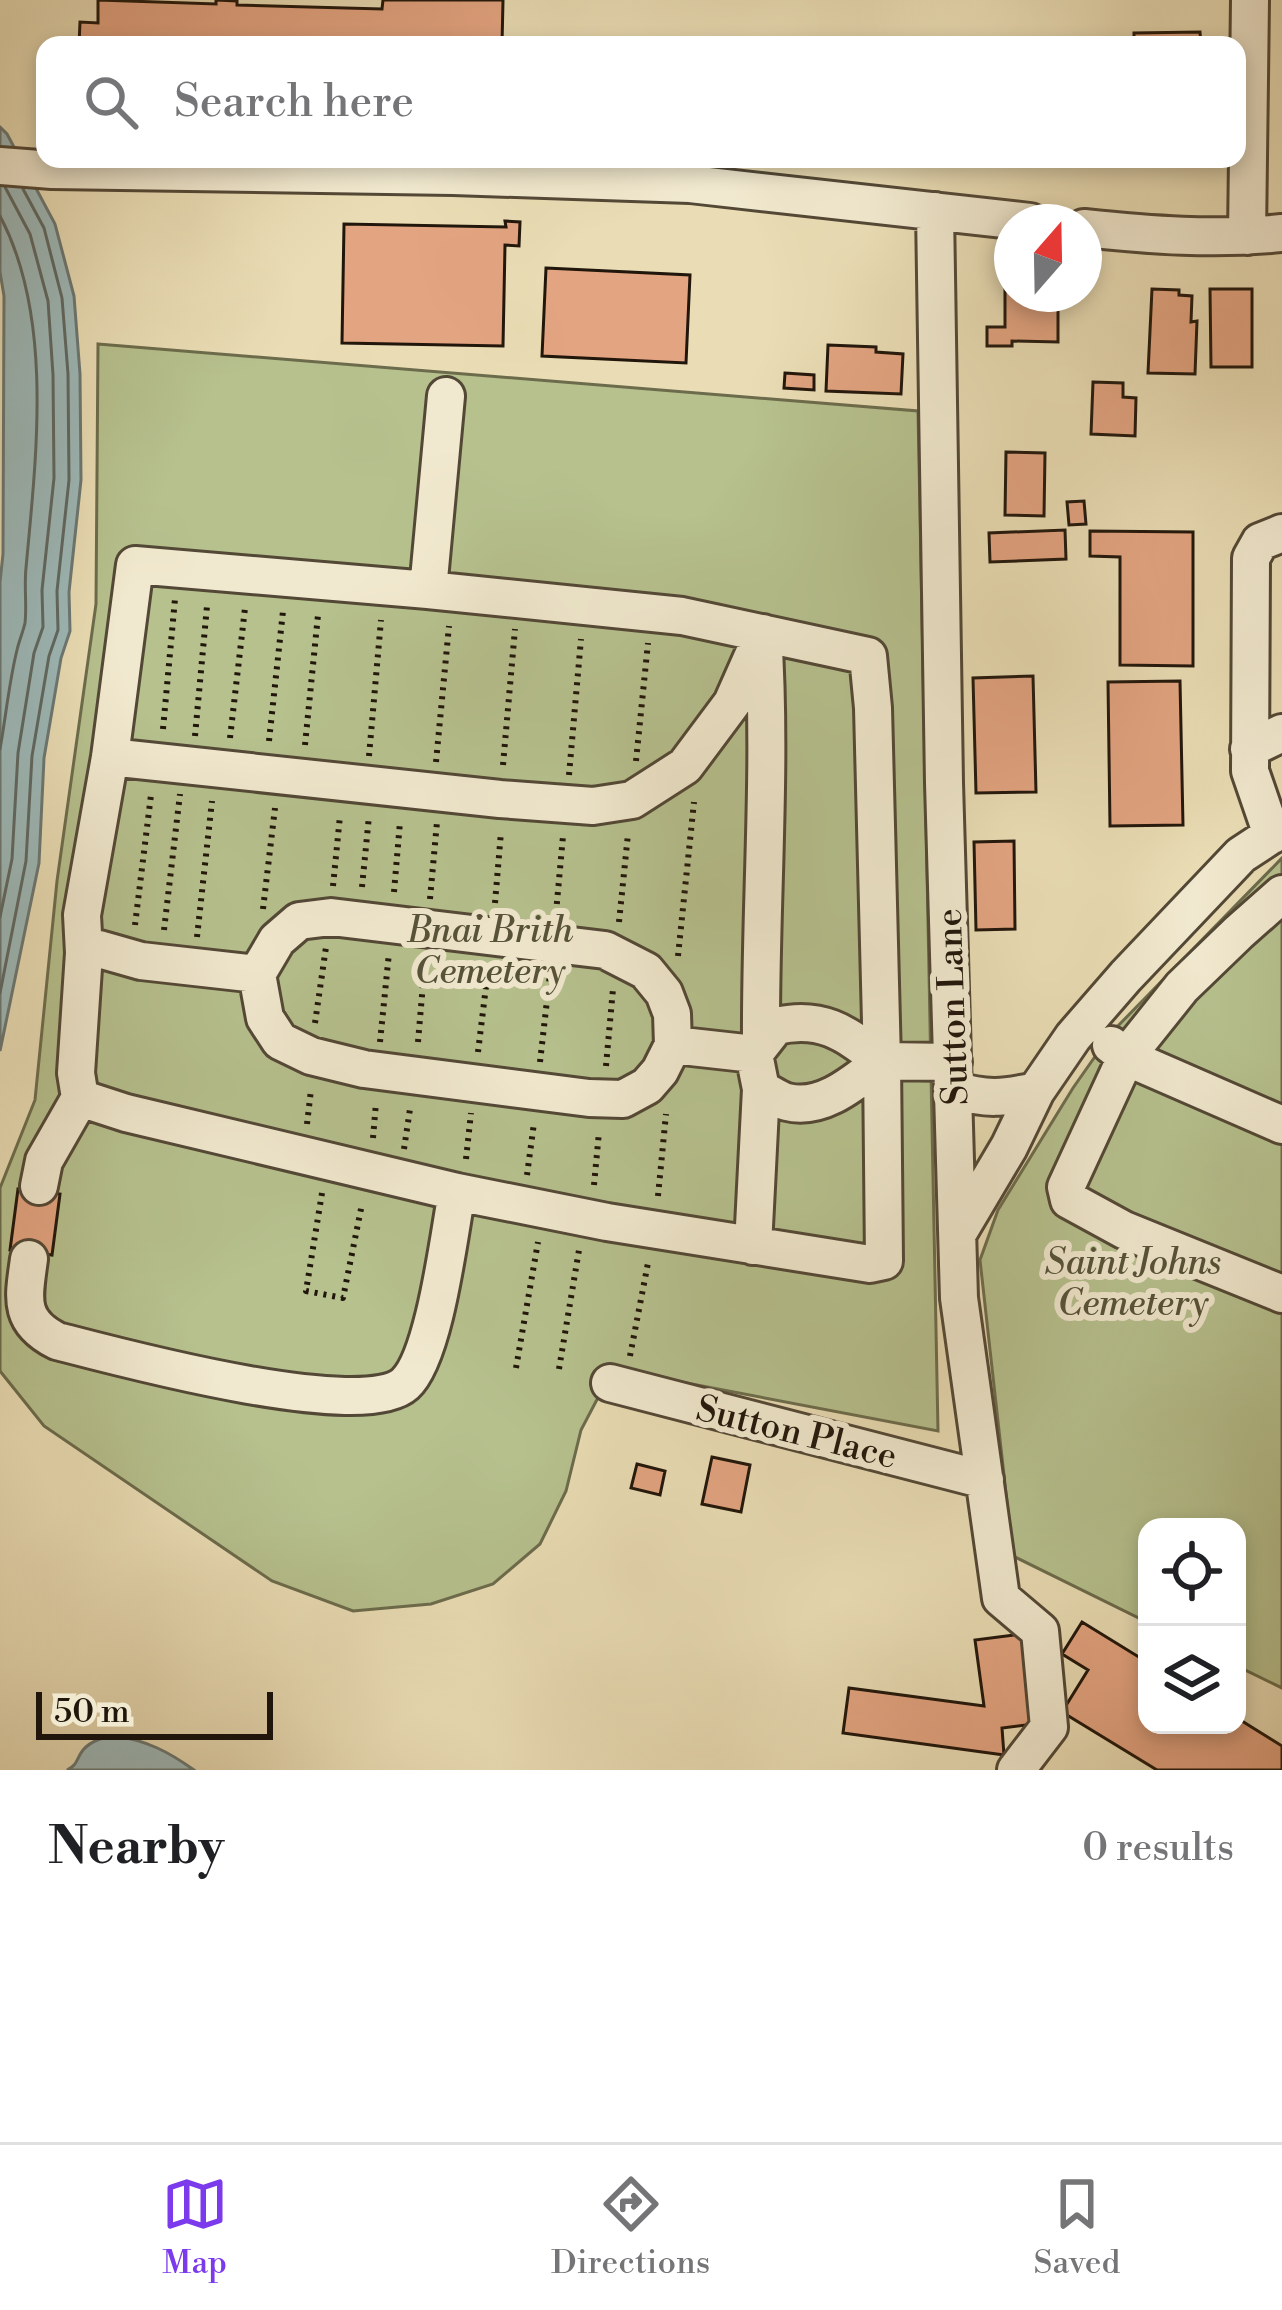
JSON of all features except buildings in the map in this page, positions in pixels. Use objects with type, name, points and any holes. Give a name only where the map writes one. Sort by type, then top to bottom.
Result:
[{"type":"street","points":[[1102,230],[1163,237],[1264,235],[1250,0]]},
{"type":"street","points":[[0,166],[690,184],[994,218]]},
{"type":"street","name":"Sutton Lane","points":[[935,212],[944,783],[959,1298],[1001,1598],[1040,1631],[1049,1726],[1016,1770]]},
{"type":"street","points":[[440,591],[446,396]]},
{"type":"street","points":[[957,1236],[1036,1091],[1084,1025],[1241,855],[1277,832],[1250,771],[1266,741],[1266,640],[1251,558],[1261,542],[1282,533]]},
{"type":"street","points":[[39,1186],[44,1161],[80,1098],[76,1073],[82,915],[110,757],[135,566],[682,616],[868,656],[873,708],[884,1261],[870,1264],[753,1246],[457,1192],[80,1098]]},
{"type":"street","points":[[110,757],[566,804],[593,806],[632,800],[685,766],[732,703],[763,633]]},
{"type":"street","points":[[753,1246],[767,692],[763,633]]},
{"type":"street","points":[[1282,894],[1182,988],[1126,1057],[1066,1186],[1070,1200],[1124,1230],[1282,1294]]},
{"type":"street","points":[[331,917],[553,943],[605,950],[646,970],[664,993],[672,1029],[660,1071],[647,1086],[623,1100],[415,1076],[311,1056],[280,1041],[265,1018],[257,974],[277,940],[298,921],[331,917]]},
{"type":"street","points":[[84,953],[99,949],[141,962],[257,974]]},
{"type":"street","points":[[759,1062],[776,1026],[812,1021],[843,1034],[882,1061],[953,1076],[980,1098],[1036,1091]]},
{"type":"street","points":[[1084,1025],[1126,1057],[1282,1125]]},
{"type":"street","points":[[672,1029],[759,1062],[790,1103],[839,1094],[882,1061]]},
{"type":"street","points":[[29,1259],[24,1301],[31,1323],[56,1341],[162,1368],[287,1390],[378,1395],[408,1381],[430,1334],[457,1192]]},
{"type":"street","name":"Sutton Place","points":[[620,1374],[985,1480]]},
{"type":"path","points":[[277,940],[261,927],[304,580]]},
{"type":"path","points":[[282,775],[304,580]]},
{"type":"path","points":[[400,1178],[415,1076],[440,793],[435,770],[440,591]]},
{"type":"path","points":[[516,1368],[534,1207],[537,1092],[584,606]]},
{"type":"path","points":[[559,1369],[603,1099],[651,613]]},
{"type":"path","points":[[672,1029],[700,744]]},
{"type":"path","points":[[304,1155],[343,782]]},
{"type":"path","points":[[620,1374],[655,1229],[666,1114]]},
{"type":"green space","name":"Bnai Brith Cemetery","points":[[98,344],[918,411],[938,1431],[613,1369],[581,1430],[566,1491],[540,1544],[493,1584],[431,1604],[353,1611],[272,1581],[44,1426],[0,1371],[0,1188],[35,1100],[57,881],[96,604]]},
{"type":"green space","name":"Saint Johns Cemetery","points":[[1282,858],[1282,1688],[1246,1670],[1246,1518],[1138,1518],[1138,1618],[1013,1556],[980,1260],[998,1210],[1113,1031]]},
{"type":"water","points":[[0,127],[55,224],[74,296],[81,480],[69,592],[70,631],[44,758],[39,863],[0,1051],[4,296]]},
{"type":"water","points":[[115,1736],[157,1748],[194,1770],[67,1770],[90,1744]]}]
